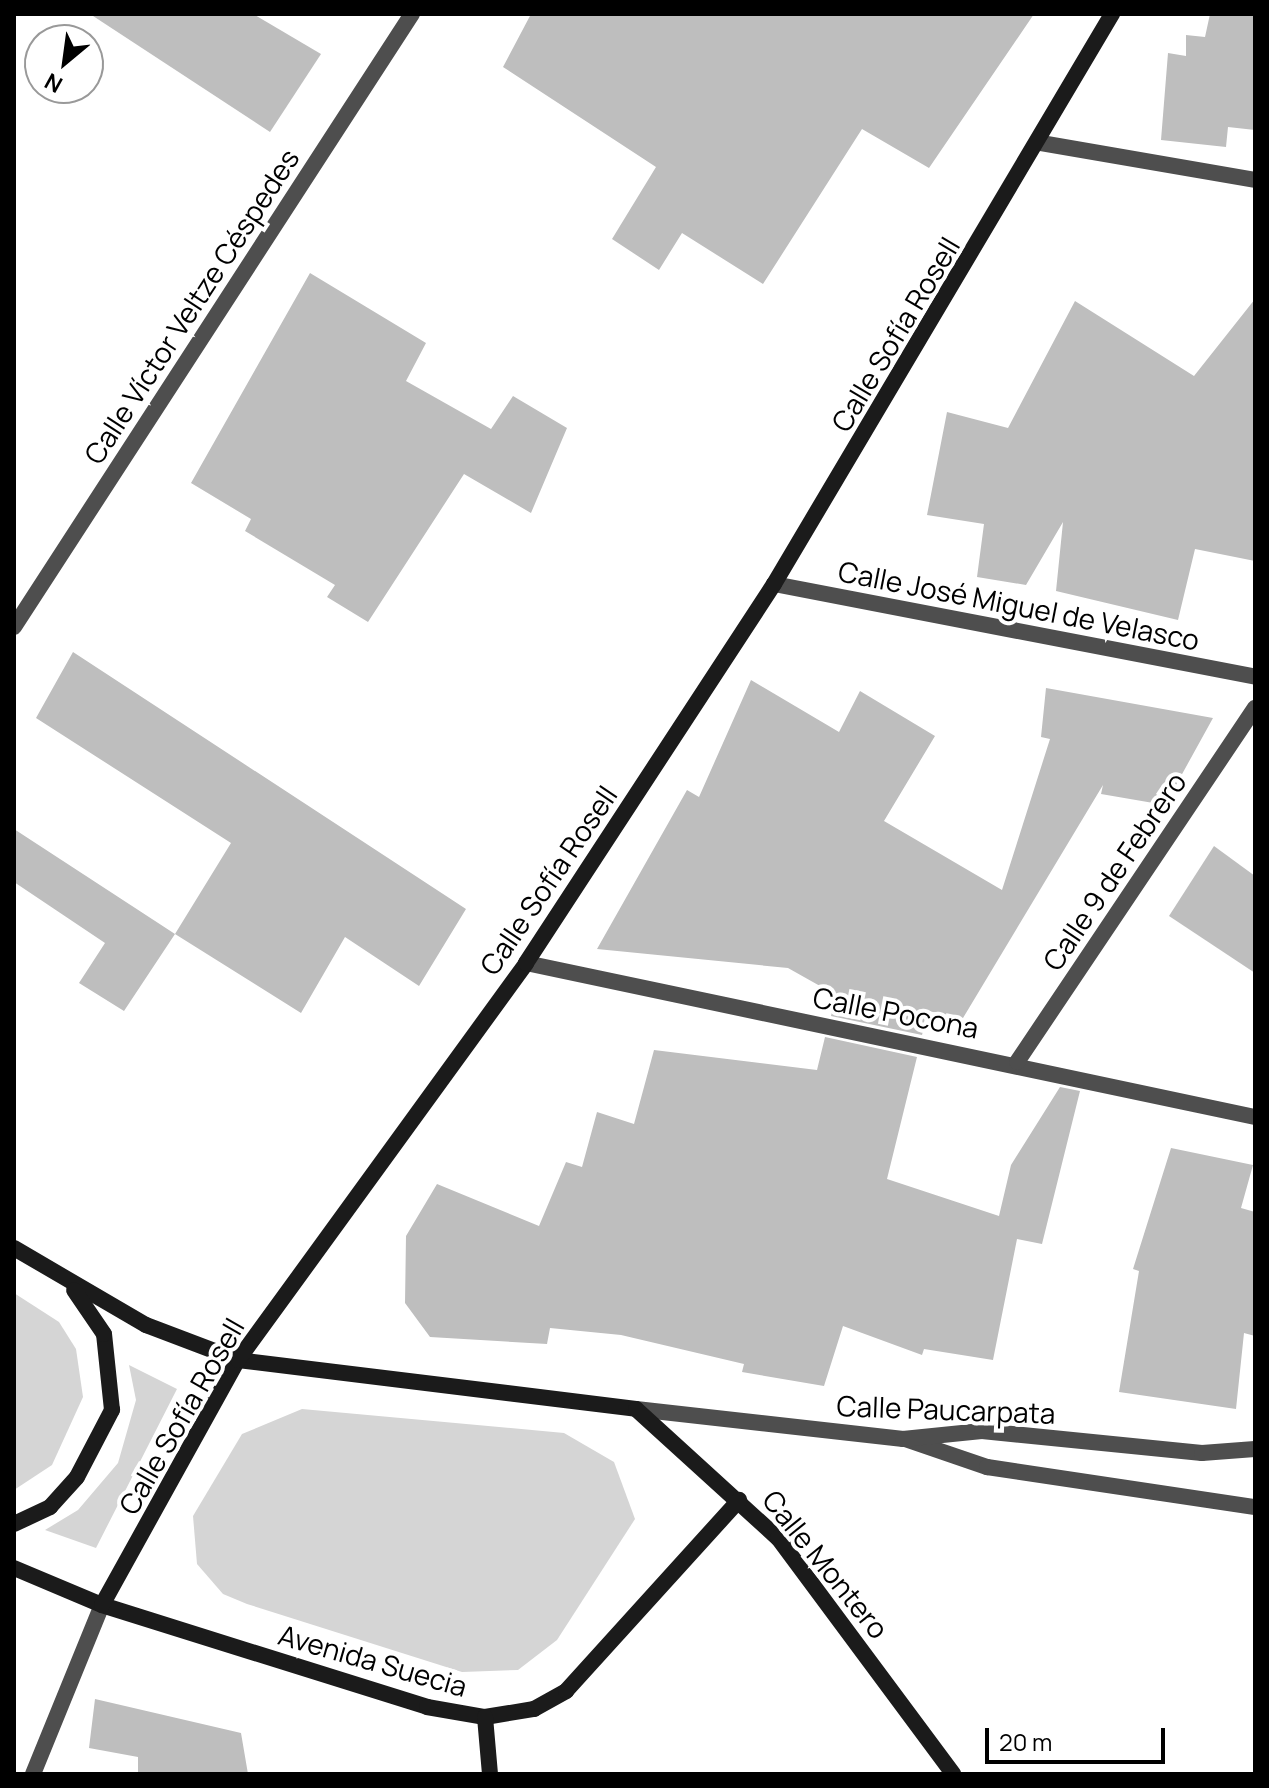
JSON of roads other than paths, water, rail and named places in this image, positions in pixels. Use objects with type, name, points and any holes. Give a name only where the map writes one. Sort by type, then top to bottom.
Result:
[{"type":"main road","name":"Calle Sofía Rosell","points":[[102,1605],[238,1360],[526,963],[774,584],[1041,143],[1112,14]]},
{"type":"main road","points":[[14,1248],[146,1325],[238,1360],[636,1409]]},
{"type":"main road","points":[[14,1524],[50,1507],[77,1477],[112,1410],[104,1334],[65,1280]]},
{"type":"main road","name":"Calle Montero","points":[[636,1409],[739,1500],[835,1609],[953,1774]]},
{"type":"main road","name":"Avenida Suecia","points":[[14,1568],[102,1605],[427,1707],[485,1717],[534,1709],[566,1691],[739,1500]]},
{"type":"main road","points":[[485,1717],[490,1774]]},
{"type":"street","name":"Calle Víctor Veltze Céspedes","points":[[14,627],[412,14]]},
{"type":"street","points":[[1041,143],[1255,180]]},
{"type":"street","name":"Calle José Miguel de Velasco","points":[[774,584],[1255,677]]},
{"type":"street","name":"Calle 9 de Febrero","points":[[1017,1062],[1255,708]]},
{"type":"street","name":"Calle Pocona","points":[[526,963],[1017,1062],[1255,1117]]},
{"type":"street","name":"Calle Paucarpata","points":[[636,1409],[903,1439],[982,1431],[1202,1453],[1255,1449]]},
{"type":"street","points":[[903,1439],[987,1467],[1255,1507]]},
{"type":"street","name":"Calle Sofía Rosell","points":[[41,1770],[102,1605]]}]
